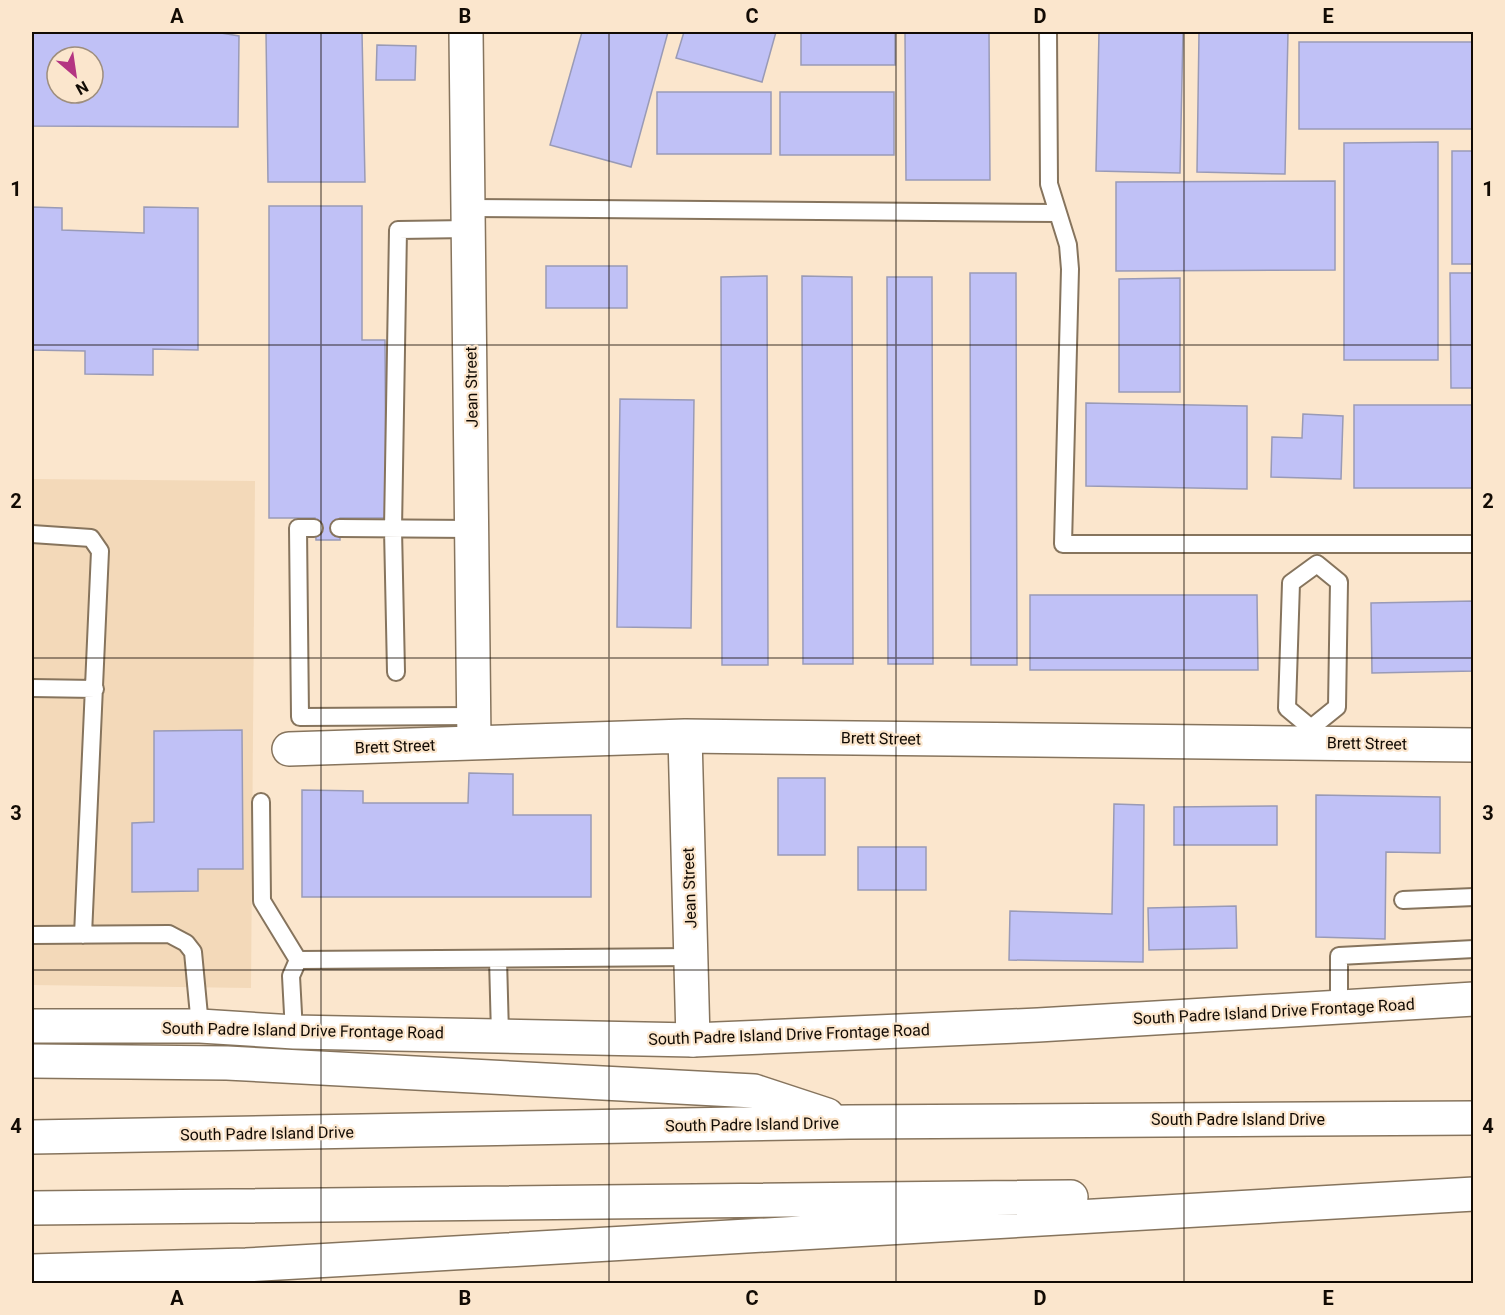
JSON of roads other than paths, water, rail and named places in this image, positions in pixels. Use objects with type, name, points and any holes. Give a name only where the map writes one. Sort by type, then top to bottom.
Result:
[{"type":"main road","name":"Jean Street","points":[[466,32],[474,730]]},
{"type":"main road","name":"Brett Street","points":[[289,749],[474,730],[685,736],[1311,735],[1473,745]]},
{"type":"main road","name":"Jean Street","points":[[685,736],[693,1040]]},
{"type":"main road","name":"South Padre Island Drive Frontage Road","points":[[32,1026],[200,1026],[294,1032],[500,1034],[693,1040],[1038,1025],[1473,999]]},
{"type":"main road","points":[[32,1061],[227,1063],[754,1090],[849,1122]]},
{"type":"main road","name":"South Padre Island Drive","points":[[32,1137],[849,1122],[1473,1119]]},
{"type":"main road","points":[[32,1208],[1473,1194]]},
{"type":"main road","points":[[32,1271],[269,1264],[1473,1194]]},
{"type":"lane","points":[[1048,32],[1049,184],[1068,245],[1070,269],[1063,544],[1473,544]]},
{"type":"lane","points":[[396,672],[393,529],[398,231],[469,218],[1058,213]]},
{"type":"lane","points":[[314,528],[298,528],[300,717],[474,730]]},
{"type":"lane","points":[[339,528],[472,530]]},
{"type":"lane","points":[[32,534],[91,538],[100,551],[83,935]]},
{"type":"lane","points":[[1316,544],[1317,564],[1340,582],[1337,707],[1311,735],[1287,708],[1291,583],[1317,564]]},
{"type":"lane","points":[[32,688],[95,689]]},
{"type":"lane","points":[[261,802],[261,901],[298,960]]},
{"type":"lane","points":[[1402,900],[1473,897]]},
{"type":"lane","points":[[32,935],[169,934],[186,943],[193,952],[200,1026]]},
{"type":"lane","points":[[1339,1007],[1339,956],[1473,949]]},
{"type":"lane","points":[[298,960],[691,957]]},
{"type":"lane","points":[[498,958],[500,1034]]},
{"type":"lane","points":[[294,1032],[291,976],[298,960]]}]
